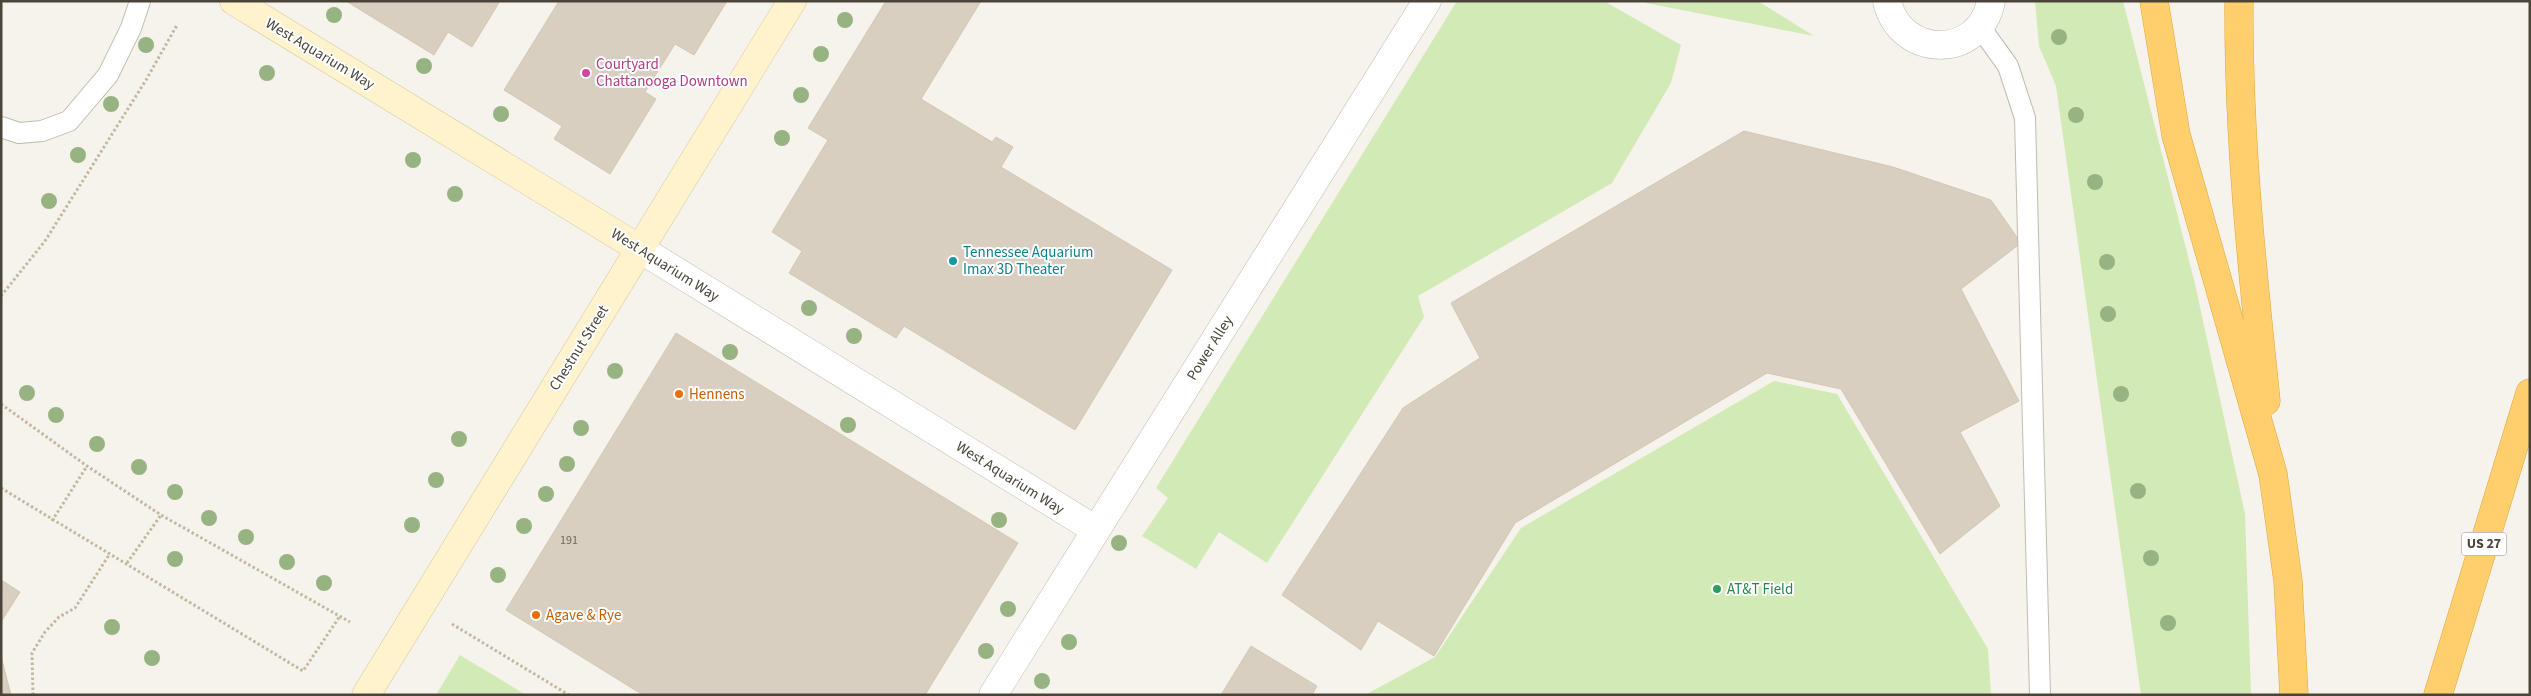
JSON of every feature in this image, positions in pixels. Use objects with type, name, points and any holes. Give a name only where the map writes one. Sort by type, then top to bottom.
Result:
[{"type":"highway","points":[[2154,1],[2176,135],[2273,474]]},
{"type":"highway","points":[[2239,1],[2239,50],[2247,208],[2273,474],[2288,581],[2294,695]]},
{"type":"highway","name":"US 27","points":[[2438,695],[2530,393]]},
{"type":"street","name":"West Aquarium Way","points":[[234,1],[1096,530]]},
{"type":"street","name":"Chestnut Street","points":[[366,695],[792,1]]},
{"type":"street","name":"Power Alley","points":[[993,695],[1427,1]]},
{"type":"street","points":[[1887,1],[1890,13],[1900,29],[1914,40],[1931,45],[1949,45],[1966,38],[1980,27],[1989,12],[1991,1]]},
{"type":"lane","points":[[1,127],[18,133],[42,132],[69,121],[108,75],[132,28],[140,1]]},
{"type":"lane","points":[[1980,27],[2008,66],[2025,118],[2040,695]]},
{"type":"path","points":[[1,296],[45,241],[146,80],[177,25]]},
{"type":"path","points":[[1,404],[86,466],[161,515],[350,622]]},
{"type":"path","points":[[52,520],[86,466]]},
{"type":"path","points":[[1,488],[303,671],[340,616]]},
{"type":"path","points":[[127,563],[161,515]]},
{"type":"path","points":[[33,695],[32,653],[45,632],[59,617],[75,608],[109,555]]},
{"type":"path","points":[[421,605],[569,695]]},
{"type":"green space","points":[[1457,1],[1604,1],[1681,45],[1671,83],[1612,183],[1418,296],[1424,317],[1267,563],[1219,532],[1196,569],[1142,536],[1168,498],[1156,488]]},
{"type":"green space","points":[[1643,1],[1758,1],[1814,36],[1646,3]]},
{"type":"green space","points":[[2035,1],[2123,1],[2195,284],[2245,514],[2251,695],[2141,695],[2056,86],[2039,46]]},
{"type":"green space","name":"AT&T Field","points":[[1774,381],[1837,394],[1988,649],[1991,695],[1365,695],[1435,657],[1521,528]]},
{"type":"green space","points":[[460,655],[526,695],[436,695]]},
{"type":"building","points":[[346,1],[500,1],[472,47],[448,32],[434,55]]},
{"type":"building","name":"Courtyard Chattanooga Downtown","points":[[559,1],[727,1],[694,55],[675,44],[645,92],[656,99],[610,174],[554,139],[562,126],[504,90]]},
{"type":"building","points":[[886,1],[981,1],[921,99],[992,142],[996,137],[1013,147],[1001,167],[1172,270],[1075,430],[904,326],[896,338],[789,273],[802,251],[772,232],[828,140],[808,128]]},
{"type":"building","points":[[1744,131],[1893,167],[1991,200],[2021,243],[1961,289],[2019,401],[1960,432],[2000,506],[1940,554],[1841,389],[1767,373],[1515,523],[1434,656],[1378,621],[1361,650],[1282,595],[1403,408],[1480,358],[1451,303]]},
{"type":"building","points":[[676,333],[1018,543],[925,695],[643,695],[506,610]]},
{"type":"building","points":[[1,580],[20,592],[1,622]]},
{"type":"building","points":[[1251,646],[1317,686],[1312,695],[1221,695]]},
{"type":"building","points":[[1,656],[11,695],[1,695]]},
{"type":"place","name":"Courtyard Chattanooga Downtown","points":[[586,73]]},
{"type":"place","name":"Tennessee Aquarium Imax 3D Theater","points":[[953,261]]},
{"type":"place","name":"Hennens","points":[[679,394]]},
{"type":"place","name":"AT&T Field","points":[[1717,589]]},
{"type":"place","name":"Agave & Rye","points":[[536,615]]}]
